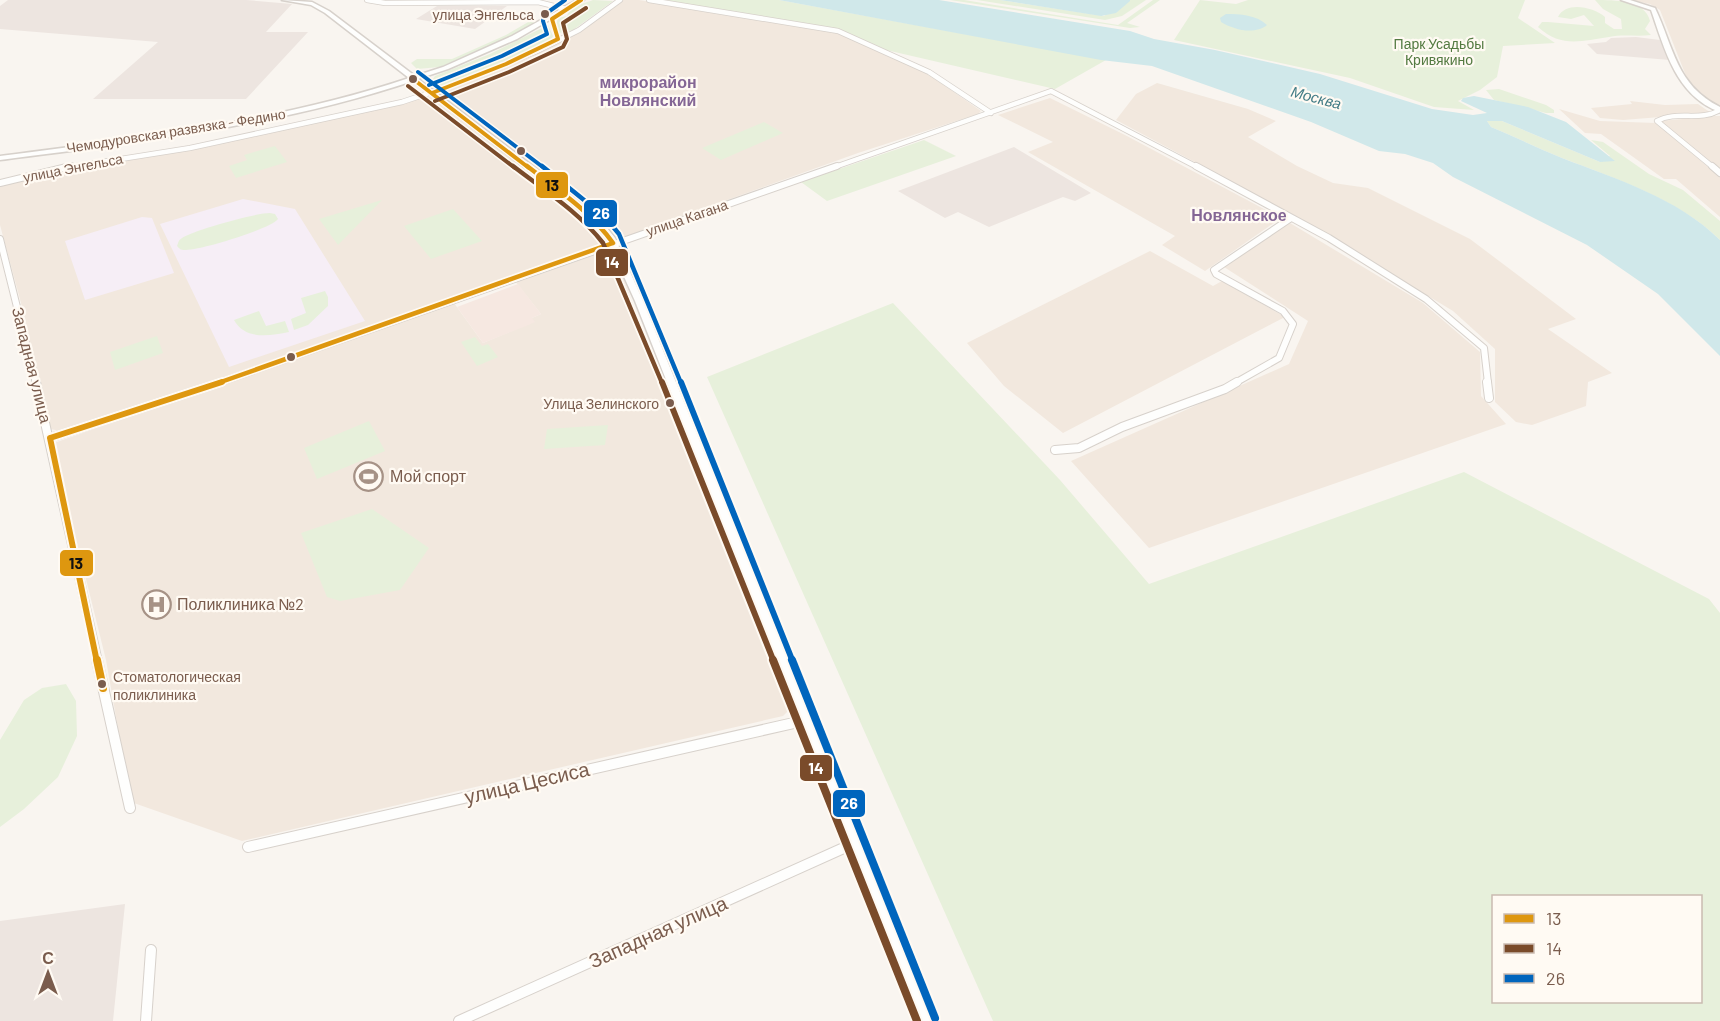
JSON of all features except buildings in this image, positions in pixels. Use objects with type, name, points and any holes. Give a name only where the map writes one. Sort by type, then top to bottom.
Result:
[{"type":"street","points":[[285,0],[320,7],[577,204],[599,224],[613,243],[639,301],[927,1021]]},
{"type":"street","points":[[367,0],[386,3],[537,2],[566,9]]},
{"type":"street","name":"Чемодуровская развязка - Федино","points":[[0,158],[234,125],[335,103],[414,79],[495,47],[552,19],[581,0]]},
{"type":"street","name":"улица Энгельса","points":[[0,183],[69,166],[190,147],[357,112],[432,93],[506,64],[557,38],[568,35],[620,0]]},
{"type":"street","points":[[649,0],[838,31],[929,72],[991,113]]},
{"type":"street","points":[[1624,0],[1653,9],[1681,80],[1701,100],[1720,110]]},
{"type":"street","points":[[552,19],[557,38]]},
{"type":"street","name":"улица Кагана","points":[[50,438],[185,395],[1051,91],[1251,194],[1291,218]]},
{"type":"street","points":[[1720,110],[1710,116],[1664,117],[1657,121],[1720,173]]},
{"type":"street","points":[[1055,450],[1079,448],[1122,427],[1225,389],[1279,358],[1293,324],[1290,317],[1283,310],[1216,274],[1214,270],[1291,218],[1329,238],[1425,299],[1470,334],[1484,348],[1489,398]]},
{"type":"street","name":"Западная улица","points":[[0,239],[50,438],[130,808]]},
{"type":"street","name":"улица Цесиса","points":[[248,847],[807,720]]},
{"type":"street","name":"Западная улица","points":[[459,1021],[857,842]]},
{"type":"street","points":[[146,1021],[151,950]]},
{"type":"shaded area","points":[[8,0],[246,0],[292,4],[266,32],[308,32],[246,99],[93,99],[158,42],[0,29],[0,6]]},
{"type":"shaded area","points":[[623,0],[639,0],[836,32],[928,74],[981,111],[978,114],[858,153],[627,236],[615,235],[591,210],[440,94],[445,89],[518,61],[567,38],[586,28]]},
{"type":"shaded area","points":[[1631,0],[1720,0],[1720,106],[1709,101],[1688,81],[1660,10],[1650,4]]},
{"type":"shaded area","points":[[437,6],[507,6],[475,29],[416,19]]},
{"type":"shaded area","points":[[1636,37],[1660,40],[1670,60],[1597,54],[1587,44],[1606,42],[1611,38]]},
{"type":"shaded area","points":[[1157,83],[1248,109],[1276,121],[1248,137],[1297,166],[1333,183],[1368,188],[1470,239],[1576,319],[1548,329],[1612,373],[1588,382],[1586,406],[1532,425],[1516,422],[1495,402],[1495,349],[1453,311],[1294,215],[1116,120],[1136,94]]},
{"type":"shaded area","points":[[430,97],[595,224],[606,239],[604,243],[465,294],[150,403],[61,431],[50,429],[21,303],[0,225],[0,185],[34,175],[156,154]]},
{"type":"shaded area","points":[[1050,98],[1281,218],[1205,271],[1162,245],[1175,236],[1028,152],[1053,142],[998,115]]},
{"type":"shaded area","points":[[1630,101],[1665,105],[1698,104],[1711,113],[1623,120],[1600,118],[1591,108],[1632,104]]},
{"type":"shaded area","points":[[1559,109],[1600,121],[1656,123],[1720,177],[1720,217],[1676,179],[1664,179],[1601,134],[1585,133]]},
{"type":"shaded area","points":[[1720,116],[1720,170],[1660,121]]},
{"type":"shaded area","points":[[1014,147],[1091,193],[1075,201],[1063,197],[989,227],[958,212],[945,218],[898,191]]},
{"type":"shaded area","points":[[243,199],[295,209],[365,321],[229,367],[160,224]]},
{"type":"shaded area","points":[[142,217],[152,218],[174,273],[85,300],[65,241]]},
{"type":"shaded area","points":[[1290,223],[1423,303],[1480,352],[1481,396],[1506,424],[1149,548],[1071,461],[1289,364],[1308,321],[1224,267]]},
{"type":"shaded area","points":[[606,250],[613,252],[788,707],[787,712],[783,716],[242,841],[131,802],[106,660],[54,443],[454,303],[483,343],[526,325],[532,318],[541,314],[515,281]]},
{"type":"shaded area","points":[[1150,251],[1213,286],[1222,281],[1285,317],[1063,433],[1004,386],[967,343]]},
{"type":"shaded area","points":[[518,284],[541,314],[532,318],[535,322],[483,343],[457,307]]},
{"type":"shaded area","points":[[125,904],[113,1021],[0,1021],[0,921]]},
{"type":"green space","points":[[593,0],[613,1],[573,30],[559,33],[556,25],[558,18],[567,16],[574,7]]},
{"type":"green space","points":[[656,0],[779,0],[1106,60],[1055,89],[886,50],[839,30]]},
{"type":"green space","points":[[950,0],[964,0],[1118,25],[1153,0],[1160,0],[1127,23],[1140,27],[1130,28]]},
{"type":"green space","points":[[977,0],[1000,0],[1104,16],[1130,0],[1146,0],[1122,16],[1105,20]]},
{"type":"green space","name":"Парк Усадьбы Кривякино","points":[[1200,0],[1236,4],[1248,0],[1525,0],[1518,18],[1555,43],[1503,46],[1497,77],[1480,90],[1458,101],[1474,110],[1434,107],[1350,78],[1174,40]]},
{"type":"green space","points":[[1595,0],[1611,0],[1636,5],[1647,14],[1650,21],[1645,29],[1651,35],[1572,41],[1555,38],[1538,27],[1542,22],[1594,26],[1584,15],[1571,19],[1558,17],[1567,9],[1580,7],[1600,13],[1605,17],[1605,23],[1614,29],[1622,29],[1621,19],[1603,9]]},
{"type":"green space","points":[[530,21],[535,22],[532,27],[440,67],[417,69],[411,63],[417,59],[452,59],[506,35]]},
{"type":"green space","points":[[548,25],[553,36],[551,41],[506,62],[442,87],[435,88],[429,85],[435,76],[490,54]]},
{"type":"green space","points":[[1499,89],[1546,105],[1554,110],[1554,113],[1494,100],[1486,90]]},
{"type":"green space","points":[[1487,121],[1502,121],[1600,162],[1610,156],[1591,140],[1603,142],[1649,174],[1683,190],[1720,221],[1720,240],[1686,213],[1666,202],[1624,182],[1491,127]]},
{"type":"green space","points":[[764,122],[783,133],[721,160],[702,148]]},
{"type":"green space","points":[[924,140],[956,156],[827,201],[801,182]]},
{"type":"green space","points":[[275,146],[287,162],[236,178],[229,166],[247,160],[244,155]]},
{"type":"green space","points":[[382,200],[338,245],[319,219]]},
{"type":"green space","points":[[453,209],[482,241],[431,259],[404,226]]},
{"type":"green space","points":[[275,214],[278,219],[249,233],[192,249],[182,250],[177,246],[182,238],[199,231],[239,219]]},
{"type":"green space","points":[[325,291],[328,306],[308,325],[294,330],[291,319],[306,313],[301,298]]},
{"type":"green space","points":[[893,303],[1060,480],[1149,584],[1464,472],[1709,599],[1720,613],[1720,1021],[993,1021],[707,377]]},
{"type":"green space","points":[[259,311],[266,326],[285,321],[289,332],[274,335],[251,334],[244,331],[234,320]]},
{"type":"green space","points":[[157,336],[163,353],[115,370],[110,352]]},
{"type":"green space","points":[[475,337],[482,346],[488,344],[498,357],[477,366],[461,342]]},
{"type":"green space","points":[[369,421],[385,451],[317,479],[304,448]]},
{"type":"green space","points":[[608,425],[605,445],[544,449],[547,429]]},
{"type":"green space","points":[[372,509],[429,548],[400,590],[340,601],[327,597],[301,533]]},
{"type":"green space","points":[[66,684],[76,701],[77,736],[58,777],[24,809],[0,827],[0,740],[24,700],[42,688]]},
{"type":"water","name":"Москва","points":[[779,0],[939,0],[1130,31],[1154,39],[1215,50],[1320,74],[1432,109],[1473,115],[1487,113],[1461,101],[1463,98],[1474,96],[1528,107],[1566,122],[1615,161],[1600,162],[1502,121],[1487,121],[1491,127],[1666,201],[1703,225],[1720,240],[1720,356],[1658,294],[1587,245],[1453,177],[1433,163],[1405,154],[1379,151],[1311,122],[1152,66],[1101,60]]},
{"type":"water","points":[[1000,0],[1130,1],[1116,13],[1101,16]]},
{"type":"water","points":[[1226,14],[1253,17],[1267,25],[1251,31],[1238,29],[1221,22],[1220,18]]},
{"type":"transit line","name":"26","points":[[429,85],[502,56],[547,34],[543,21],[544,15],[565,0]]},
{"type":"transit line","name":"13","points":[[432,93],[506,64],[558,39],[552,19],[581,0]]},
{"type":"transit line","name":"14","points":[[435,101],[509,72],[563,47],[567,39],[563,23],[586,8]]},
{"type":"transit line","name":"26","points":[[418,72],[582,197],[605,217],[619,234],[647,298],[935,1018]]},
{"type":"transit line","name":"13","points":[[413,79],[577,204],[599,224],[613,243]]},
{"type":"transit line","name":"14","points":[[408,86],[571,211],[593,230],[603,243],[631,305],[917,1021]]},
{"type":"transit line","name":"13","points":[[50,438],[185,395],[613,243]]},
{"type":"transit line","name":"13","points":[[50,438],[103,688]]},
{"type":"place","name":"улица Энгельса","points":[[545,14]]},
{"type":"place","name":"Улица Зелинского","points":[[670,403]]},
{"type":"place","name":"Мой спорт","points":[[369,476]]},
{"type":"place","name":"Поликлиника №2","points":[[156,604]]},
{"type":"place","name":"Стоматологическая поликлиника","points":[[102,684]]},
{"type":"district","name":"микрорайон Новлянский","points":[[648,91]]},
{"type":"district","name":"Новлянское","points":[[1239,215]]}]
